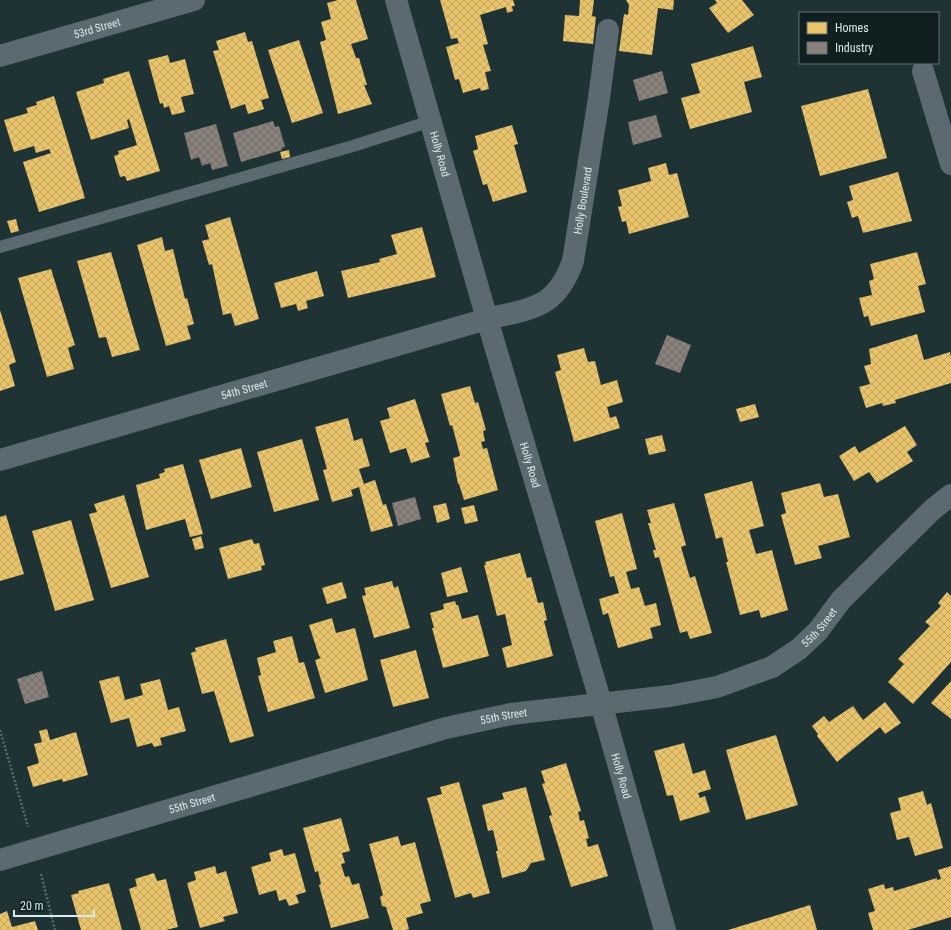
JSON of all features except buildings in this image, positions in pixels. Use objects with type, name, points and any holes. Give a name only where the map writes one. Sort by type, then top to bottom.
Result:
[{"type":"street","name":"53rd Street","points":[[0,56],[194,0]]},
{"type":"street","name":"Holly Road","points":[[396,0],[488,319],[602,703],[665,930]]},
{"type":"street","name":"Holly Boulevard","points":[[488,319],[537,307],[555,295],[567,277],[573,261],[599,98],[608,30]]},
{"type":"street","points":[[923,71],[951,164]]},
{"type":"street","name":"54th Street","points":[[0,460],[488,319]]},
{"type":"street","name":"55th Street","points":[[0,860],[446,728],[511,714],[670,696],[717,687],[772,668],[799,649],[818,631],[841,600],[932,510],[951,495]]},
{"type":"lane","points":[[0,247],[353,146],[431,121]]}]
